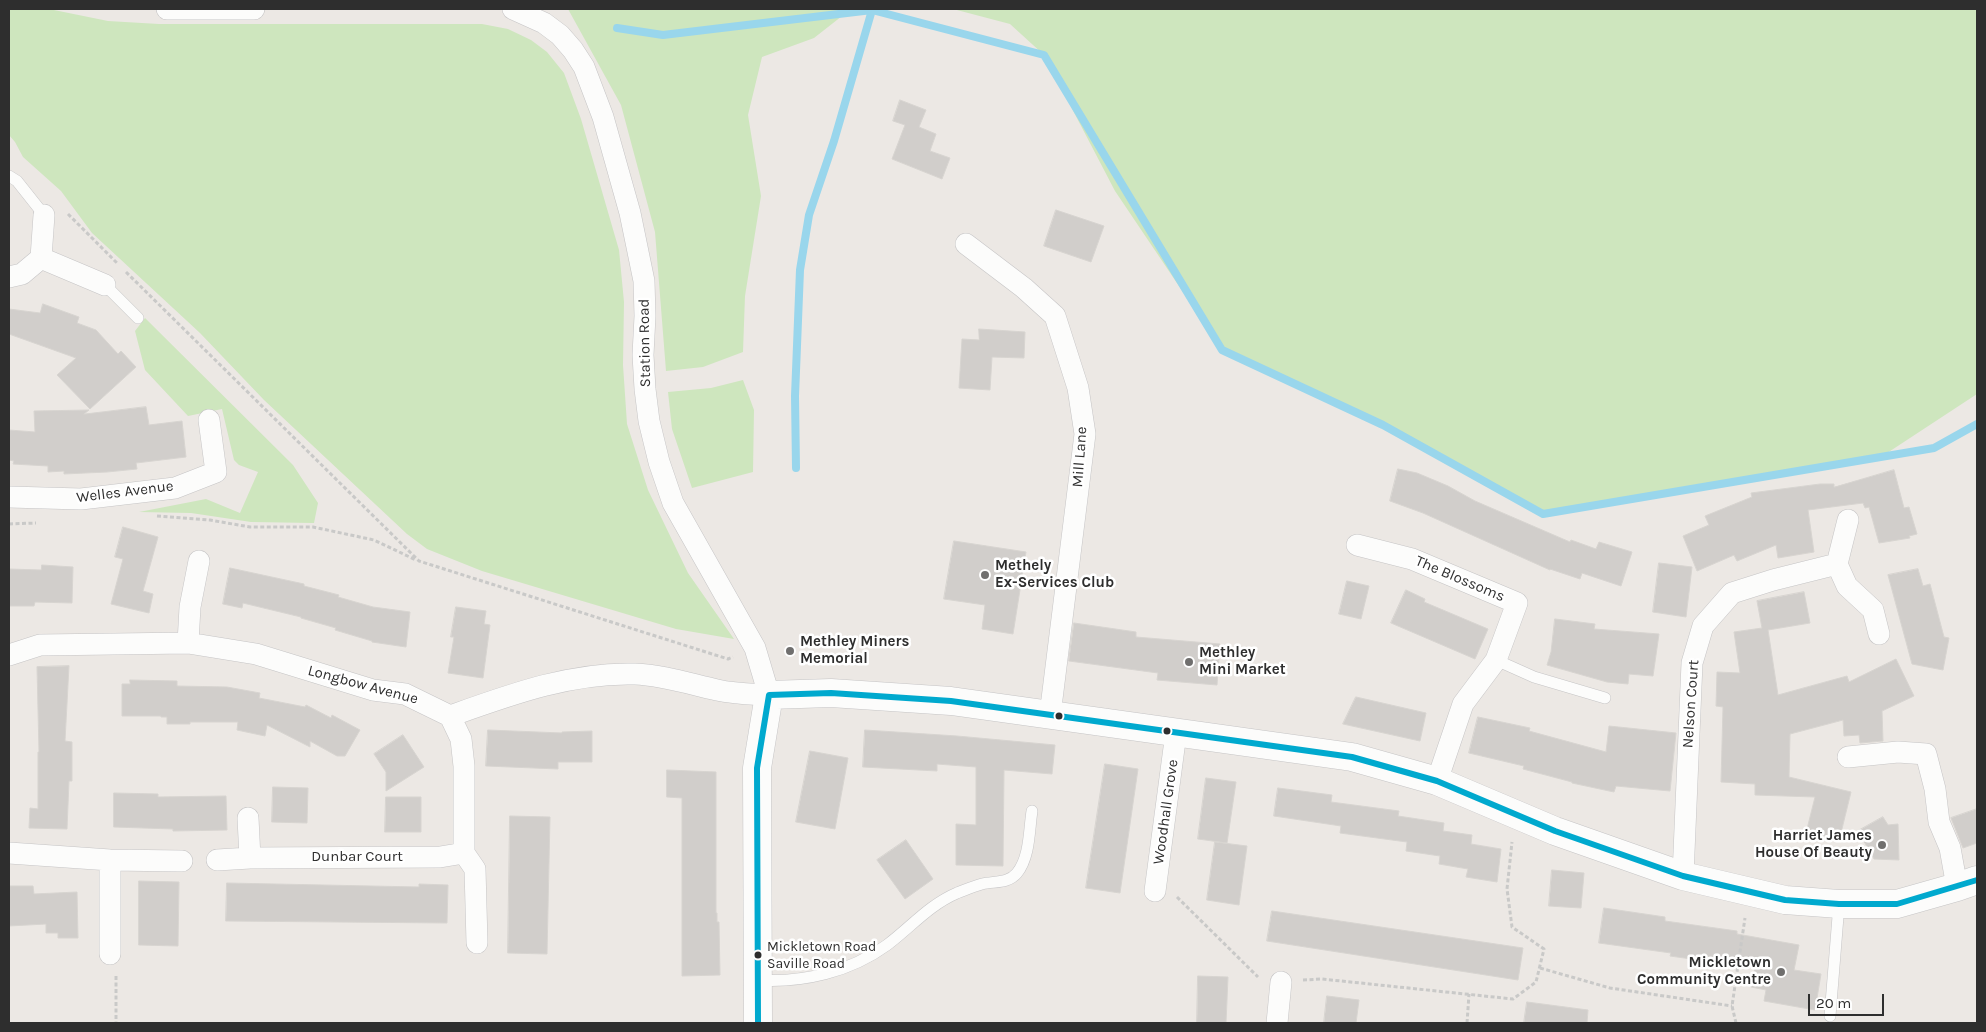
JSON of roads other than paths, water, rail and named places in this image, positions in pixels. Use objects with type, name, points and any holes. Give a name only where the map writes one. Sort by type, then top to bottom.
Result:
[{"type":"street","points":[[167,9],[254,9]]},
{"type":"street","name":"Station Road","points":[[513,9],[544,23],[560,35],[574,50],[584,66],[606,126],[630,212],[644,281],[643,355],[645,389],[649,421],[659,462],[673,503],[755,648],[770,695]]},
{"type":"street","points":[[9,277],[22,274],[41,258],[52,211]]},
{"type":"street","name":"Mill Lane","points":[[966,244],[1024,288],[1055,316],[1078,388],[1084,434],[1050,715]]},
{"type":"street","points":[[41,258],[105,285]]},
{"type":"street","name":"Welles Avenue","points":[[9,497],[81,499],[175,488],[216,472],[209,420]]},
{"type":"street","points":[[1848,520],[1837,564],[1847,586],[1873,610],[1879,634]]},
{"type":"street","name":"The Blossoms","points":[[1357,545],[1412,559],[1517,603],[1496,660],[1463,704],[1437,781]]},
{"type":"street","points":[[188,643],[190,606],[199,561]]},
{"type":"street","name":"Nelson Court","points":[[1683,876],[1692,663],[1703,626],[1732,593],[1773,580],[1837,564]]},
{"type":"street","name":"Longbow Avenue","points":[[9,655],[40,645],[188,643],[256,654],[373,690],[406,694],[450,716]]},
{"type":"street","points":[[477,943],[475,869],[464,853],[464,766],[461,739],[450,716],[522,691],[601,675],[636,674],[744,694],[831,693],[951,701],[1352,757],[1437,781],[1555,831],[1683,876],[1785,900],[1839,904],[1897,904],[1967,883],[1939,822],[1935,790],[1926,754],[1898,752],[1848,757]]},
{"type":"street","points":[[758,1023],[757,768],[770,695]]},
{"type":"street","name":"Woodhall Grove","points":[[1155,891],[1176,733]]},
{"type":"street","points":[[248,818],[250,858]]},
{"type":"street","points":[[9,853],[110,860],[182,862]]},
{"type":"street","name":"Dunbar Court","points":[[216,860],[250,858],[440,857],[464,853]]},
{"type":"street","points":[[110,860],[110,954]]},
{"type":"street","points":[[1277,1023],[1281,982]]},
{"type":"lane","points":[[9,176],[52,211]]},
{"type":"lane","points":[[105,285],[138,318]]},
{"type":"lane","points":[[1496,660],[1534,677],[1605,698]]},
{"type":"lane","points":[[758,980],[784,981],[820,976],[855,964],[886,945],[930,908],[948,898],[984,884],[1003,882],[1016,874],[1024,860],[1032,811]]},
{"type":"lane","points":[[1830,1016],[1839,904]]},
{"type":"waterway","points":[[617,28],[663,35],[872,10],[1044,55],[1222,350],[1383,425],[1543,514],[1934,448],[1977,424]]},
{"type":"waterway","points":[[796,468],[795,396],[800,270],[809,215],[834,141],[872,10]]},
{"type":"place","name":"Methely Ex-Services Club","points":[[985,575]]},
{"type":"place","name":"Methley Miners Memorial","points":[[790,651]]},
{"type":"place","name":"Methley Mini Market","points":[[1189,662]]},
{"type":"place","name":"Harriet James House Of Beauty","points":[[1882,845]]},
{"type":"place","name":"Mickletown Road Saville Road","points":[[758,955]]},
{"type":"place","name":"Mickletown Community Centre","points":[[1781,972]]}]
